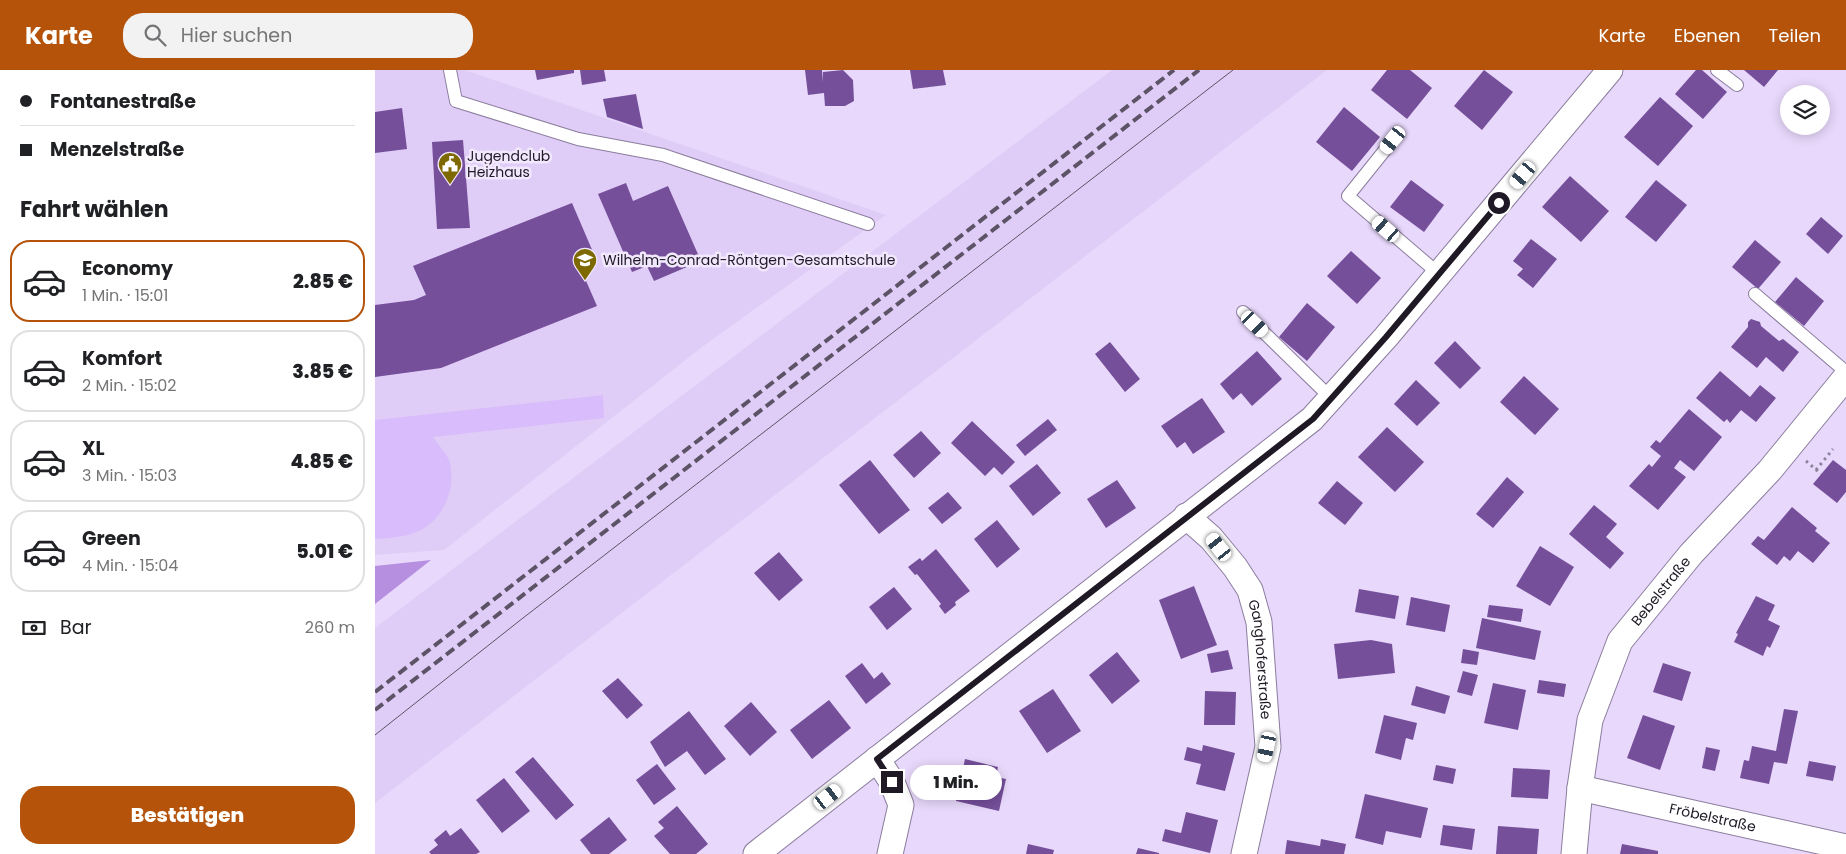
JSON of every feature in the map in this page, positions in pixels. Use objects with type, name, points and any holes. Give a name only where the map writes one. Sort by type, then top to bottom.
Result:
[{"type":"street","points":[[756,854],[1186,516],[1313,419],[1439,274],[1610,70]]},
{"type":"street","name":"Bebelstraße","points":[[1574,854],[1580,788],[1590,720],[1620,641],[1691,554],[1770,470],[1846,377]]},
{"type":"street","name":"Ganghoferstraße","points":[[1186,516],[1211,538],[1235,567],[1250,590],[1259,622],[1267,747],[1244,854]]},
{"type":"street","points":[[877,759],[892,782],[901,806],[890,854]]},
{"type":"street","name":"Fröbelstraße","points":[[1580,788],[1846,847]]},
{"type":"lane","points":[[450,70],[456,101],[578,139],[663,155],[868,224]]},
{"type":"lane","points":[[1717,70],[1737,85]]},
{"type":"lane","points":[[1393,140],[1348,196],[1439,274]]},
{"type":"lane","points":[[1755,294],[1846,372]]},
{"type":"lane","points":[[1243,312],[1331,398]]},
{"type":"path","points":[[1816,470],[1833,449]]},
{"type":"shaded area","name":"Wilhelm-Conrad-Röntgen-Gesamtschule","points":[[375,70],[465,70],[886,215],[702,347],[444,550],[375,555]]},
{"type":"shaded area","points":[[1112,70],[1327,70],[375,803],[375,628]]},
{"type":"shaded area","points":[[603,395],[604,418],[433,437],[445,452],[450,463],[450,492],[442,510],[429,525],[421,530],[399,537],[375,539],[375,420]]},
{"type":"shaded area","points":[[431,560],[375,604],[375,566]]},
{"type":"building","points":[[535,70],[574,70],[574,73],[537,80]]},
{"type":"building","points":[[580,70],[604,70],[606,81],[582,85]]},
{"type":"building","points":[[805,70],[822,70],[823,82],[823,72],[843,70],[853,80],[854,101],[845,106],[825,106],[824,93],[808,95]]},
{"type":"building","points":[[910,70],[943,70],[946,85],[913,89]]},
{"type":"building","points":[[1387,70],[1410,70],[1432,88],[1407,119],[1371,90]]},
{"type":"building","points":[[1484,70],[1513,92],[1482,130],[1454,106]]},
{"type":"building","points":[[1696,70],[1702,70],[1727,92],[1703,119],[1675,94]]},
{"type":"building","points":[[1744,70],[1778,70],[1764,87]]},
{"type":"building","points":[[636,94],[643,129],[607,117],[603,99]]},
{"type":"building","points":[[1660,97],[1693,126],[1658,166],[1624,137]]},
{"type":"building","points":[[1344,107],[1380,137],[1352,171],[1316,142]]},
{"type":"building","points":[[402,108],[407,149],[375,153],[375,112]]},
{"type":"building","name":"Jugendclub Heizhaus","points":[[463,140],[470,228],[437,229],[432,142]]},
{"type":"building","points":[[1570,176],[1609,211],[1581,242],[1542,207]]},
{"type":"building","points":[[1411,180],[1444,205],[1424,232],[1390,207]]},
{"type":"building","points":[[1656,180],[1687,205],[1656,242],[1625,217]]},
{"type":"building","points":[[626,183],[633,201],[668,186],[701,261],[654,281],[647,266],[632,272],[598,194]]},
{"type":"building","points":[[572,203],[596,259],[580,267],[597,306],[441,368],[375,377],[375,305],[414,300],[426,295],[413,266]]},
{"type":"building","points":[[1821,217],[1843,236],[1828,254],[1806,234]]},
{"type":"building","points":[[1531,239],[1557,259],[1533,288],[1517,275],[1523,269],[1513,261]]},
{"type":"building","points":[[1755,240],[1781,262],[1758,289],[1732,267]]},
{"type":"building","points":[[1351,251],[1381,278],[1357,304],[1327,276]]},
{"type":"building","points":[[1796,277],[1824,301],[1804,326],[1775,302]]},
{"type":"building","points":[[1307,303],[1335,327],[1307,361],[1279,337]]},
{"type":"building","points":[[1751,319],[1760,322],[1761,326],[1779,341],[1783,339],[1799,352],[1783,372],[1766,357],[1757,368],[1731,347],[1748,327],[1748,322]]},
{"type":"building","points":[[1455,341],[1481,368],[1460,389],[1434,363]]},
{"type":"building","points":[[1110,342],[1140,379],[1125,392],[1095,354]]},
{"type":"building","points":[[1257,351],[1282,379],[1252,406],[1241,393],[1233,400],[1220,384]]},
{"type":"building","points":[[1720,371],[1750,397],[1760,385],[1776,398],[1756,422],[1741,410],[1730,423],[1727,419],[1724,422],[1696,398]]},
{"type":"building","points":[[1524,376],[1559,409],[1535,435],[1500,402]]},
{"type":"building","points":[[1416,380],[1440,403],[1417,426],[1394,404]]},
{"type":"building","points":[[1202,398],[1225,432],[1193,454],[1185,442],[1177,448],[1161,426]]},
{"type":"building","points":[[1689,409],[1722,437],[1694,471],[1680,460],[1674,468],[1686,477],[1658,510],[1629,486],[1649,464],[1652,467],[1661,456],[1650,447],[1656,440],[1660,443]]},
{"type":"building","points":[[1048,419],[1057,430],[1025,456],[1016,445]]},
{"type":"building","points":[[972,421],[1015,462],[1002,475],[994,467],[985,476],[951,443]]},
{"type":"building","points":[[1387,427],[1424,462],[1395,492],[1358,457]]},
{"type":"building","points":[[921,431],[941,453],[914,478],[893,455]]},
{"type":"building","points":[[870,460],[910,510],[879,534],[839,485]]},
{"type":"building","points":[[1833,460],[1846,470],[1846,492],[1837,503],[1813,484]]},
{"type":"building","points":[[1037,464],[1061,493],[1033,516],[1009,486]]},
{"type":"building","points":[[1507,477],[1524,492],[1493,528],[1476,514]]},
{"type":"building","points":[[1117,480],[1136,508],[1106,528],[1087,499]]},
{"type":"building","points":[[1337,481],[1363,503],[1345,525],[1318,503]]},
{"type":"building","points":[[948,492],[962,508],[942,524],[928,508]]},
{"type":"building","points":[[1594,505],[1617,524],[1606,537],[1624,553],[1610,569],[1569,534]]},
{"type":"building","points":[[1792,507],[1817,528],[1815,531],[1830,543],[1813,563],[1798,551],[1790,561],[1784,556],[1777,565],[1751,544],[1758,536],[1764,540]]},
{"type":"building","points":[[997,520],[1020,549],[997,568],[974,539]]},
{"type":"building","points":[[1540,546],[1574,567],[1550,606],[1516,586]]},
{"type":"building","points":[[936,549],[970,591],[955,602],[956,605],[945,614],[939,606],[941,604],[917,574],[915,575],[908,567],[920,558],[922,561]]},
{"type":"building","points":[[779,552],[803,580],[779,601],[754,573]]},
{"type":"building","points":[[1194,586],[1217,645],[1181,659],[1159,600]]},
{"type":"building","points":[[894,587],[912,609],[887,630],[869,607]]},
{"type":"building","points":[[1359,589],[1399,596],[1395,619],[1355,612]]},
{"type":"building","points":[[1756,596],[1775,605],[1768,620],[1780,626],[1770,648],[1767,646],[1763,656],[1734,642],[1738,634],[1736,633]]},
{"type":"building","points":[[1411,597],[1450,605],[1445,632],[1406,625]]},
{"type":"building","points":[[1489,605],[1523,609],[1521,622],[1487,617]]},
{"type":"building","points":[[1482,618],[1541,631],[1535,660],[1476,648]]},
{"type":"building","points":[[1371,640],[1392,644],[1395,673],[1338,679],[1334,644]]},
{"type":"building","points":[[1463,649],[1479,652],[1477,665],[1461,663]]},
{"type":"building","points":[[1228,650],[1233,669],[1211,673],[1207,654]]},
{"type":"building","points":[[1117,652],[1140,681],[1112,704],[1089,675]]},
{"type":"building","points":[[862,663],[874,679],[882,672],[891,684],[866,704],[845,676]]},
{"type":"building","points":[[1663,663],[1691,672],[1682,701],[1653,692]]},
{"type":"building","points":[[1463,671],[1478,675],[1472,696],[1457,692]]},
{"type":"building","points":[[618,678],[643,705],[627,719],[602,691]]},
{"type":"building","points":[[1539,680],[1566,684],[1564,697],[1537,693]]},
{"type":"building","points":[[1493,683],[1526,690],[1518,730],[1484,723]]},
{"type":"building","points":[[1416,686],[1450,696],[1445,714],[1411,705]]},
{"type":"building","points":[[1053,689],[1081,731],[1047,753],[1019,711]]},
{"type":"building","points":[[1205,691],[1236,692],[1235,725],[1204,725]]},
{"type":"building","points":[[829,700],[851,728],[812,759],[790,730]]},
{"type":"building","points":[[751,702],[777,732],[750,756],[724,726]]},
{"type":"building","points":[[1784,709],[1798,711],[1787,764],[1774,762],[1769,784],[1740,778],[1744,760],[1749,761],[1752,746],[1776,751]]},
{"type":"building","points":[[689,711],[726,759],[705,775],[687,751],[665,767],[650,742]]},
{"type":"building","points":[[1384,715],[1417,723],[1413,740],[1406,738],[1401,760],[1375,753]]},
{"type":"building","points":[[1643,715],[1675,726],[1660,770],[1627,758]]},
{"type":"building","points":[[1203,745],[1235,753],[1225,791],[1196,784],[1201,764],[1184,760],[1187,747],[1202,751]]},
{"type":"building","points":[[1706,747],[1720,750],[1715,771],[1702,768]]},
{"type":"building","points":[[533,757],[574,805],[556,820],[515,772]]},
{"type":"building","points":[[965,759],[998,767],[996,777],[1006,779],[999,811],[956,801]]},
{"type":"building","points":[[1809,761],[1836,766],[1833,781],[1806,776]]},
{"type":"building","points":[[657,764],[676,789],[654,805],[636,780]]},
{"type":"building","points":[[1436,765],[1456,769],[1453,784],[1433,780]]},
{"type":"building","points":[[1513,768],[1550,770],[1548,799],[1511,797]]},
{"type":"building","points":[[504,778],[530,811],[502,833],[476,800]]},
{"type":"building","points":[[1365,794],[1428,808],[1421,838],[1386,831],[1383,845],[1355,838]]},
{"type":"building","points":[[677,806],[708,844],[696,854],[670,854],[654,836],[664,828],[658,822]]},
{"type":"building","points":[[1186,812],[1218,820],[1210,853],[1162,841],[1165,829],[1181,833]]},
{"type":"building","points":[[609,817],[627,840],[609,854],[591,854],[580,840]]},
{"type":"building","points":[[1443,825],[1475,829],[1472,850],[1440,845]]},
{"type":"building","points":[[1498,826],[1539,829],[1537,854],[1496,854]]},
{"type":"building","points":[[461,828],[480,852],[476,854],[431,854],[429,852],[438,845],[434,840],[446,830],[450,836]]},
{"type":"building","points":[[1321,839],[1346,844],[1344,854],[1285,854],[1287,840],[1320,846]]},
{"type":"building","points":[[1028,844],[1054,850],[1053,854],[1026,854]]},
{"type":"building","points":[[1622,844],[1658,851],[1658,854],[1620,854]]},
{"type":"building","points":[[1138,848],[1159,853],[1159,854],[1136,854]]},
{"type":"tram line","points":[[375,735],[523,618],[1233,70]]},
{"type":"railway","points":[[375,692],[1174,70]]},
{"type":"railway","points":[[375,710],[1199,70]]},
{"type":"place","name":"Jugendclub Heizhaus","points":[[450,185]]},
{"type":"place","name":"Wilhelm-Conrad-Röntgen-Gesamtschule","points":[[585,281]]},
{"type":"route","points":[[892,782],[877,759],[925,719],[1313,419],[1386,337],[1499,203]]}]
